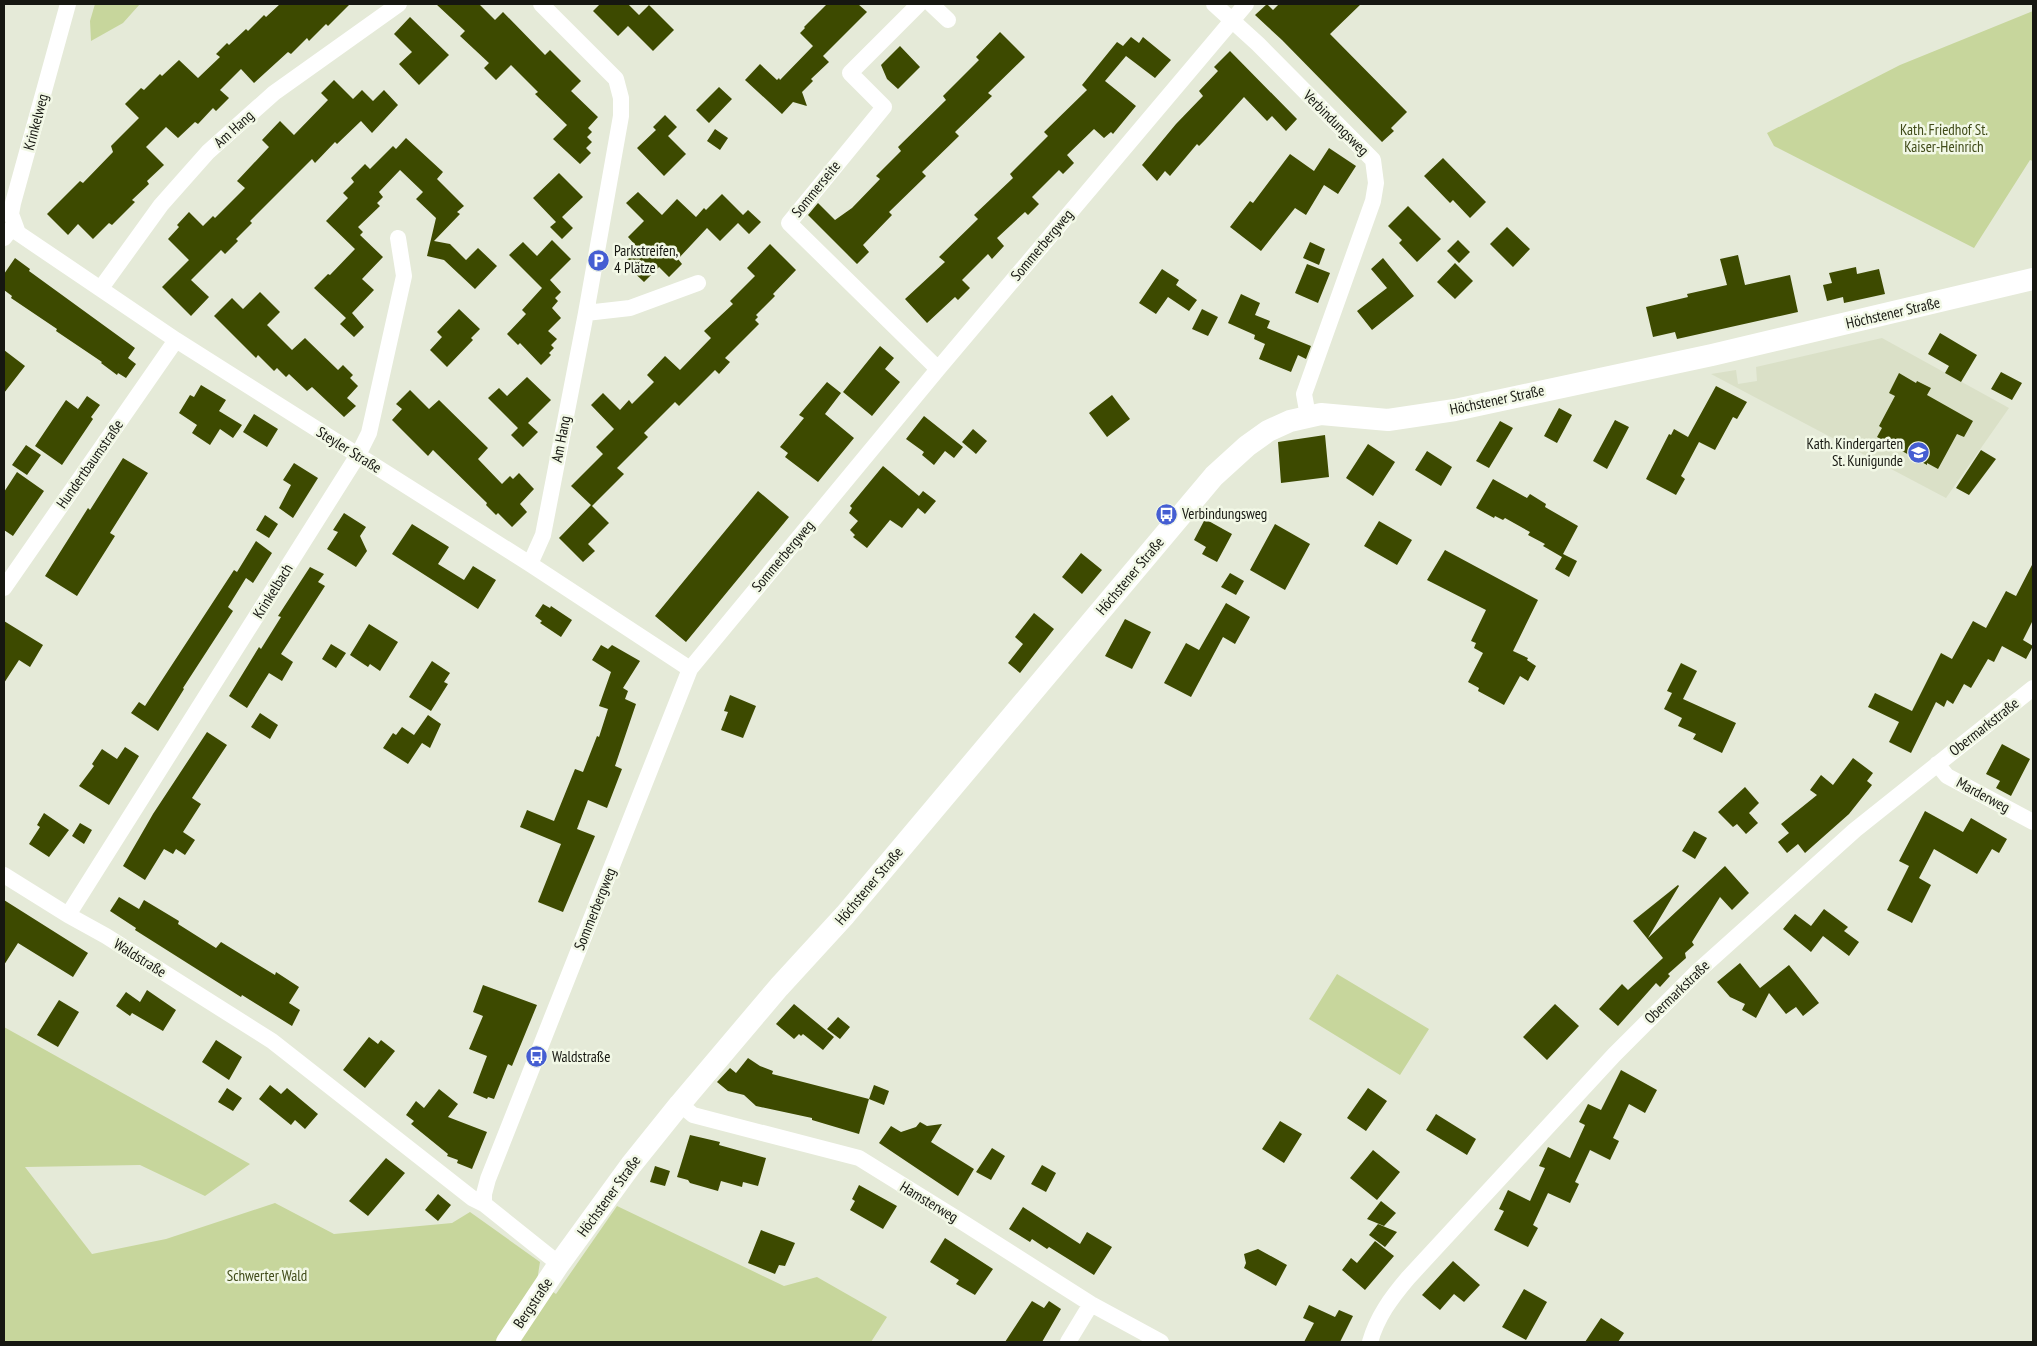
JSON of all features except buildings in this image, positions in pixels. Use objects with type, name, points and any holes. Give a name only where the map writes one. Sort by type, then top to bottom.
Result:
[{"type":"main road","name":"Höchstener Straße","points":[[559,1264],[631,1165],[773,994],[845,915],[1214,476],[1230,460],[1268,431],[1290,421],[1321,414],[1388,420],[1446,411],[1712,355],[2033,279]]},
{"type":"main road","name":"Bergstraße","points":[[507,1342],[559,1264]]},
{"type":"street","name":"Krinkelweg","points":[[9,231],[13,203],[68,4]]},
{"type":"street","name":"Am Hang","points":[[101,288],[162,205],[208,152],[274,93],[399,4]]},
{"type":"street","name":"Am Hang","points":[[530,564],[543,536],[621,116],[621,98],[616,79],[541,4]]},
{"type":"street","name":"Sommerseite","points":[[919,4],[850,73],[884,107],[789,223],[938,369]]},
{"type":"street","points":[[931,4],[948,20]]},
{"type":"street","name":"Verbindungsweg","points":[[1214,4],[1230,21],[1258,44],[1373,160],[1376,183],[1373,201],[1304,394],[1308,416]]},
{"type":"street","name":"Sommerbergweg","points":[[484,1204],[484,1194],[488,1179],[690,669],[938,369],[1246,4]]},
{"type":"street","name":"Steyler Straße","points":[[9,231],[18,232],[176,340],[530,564],[690,669]]},
{"type":"street","name":"Krinkelbach","points":[[68,916],[358,455],[369,433],[404,276],[398,238]]},
{"type":"street","points":[[586,312],[630,308],[698,283]]},
{"type":"street","name":"Hundertbaumstraße","points":[[4,588],[176,340]]},
{"type":"street","name":"Obermarkstraße","points":[[1370,1342],[1380,1316],[1392,1296],[1638,1030],[1697,972],[1848,836],[1899,793],[2033,688]]},
{"type":"street","name":"Marderweg","points":[[1937,764],[1947,776],[2033,822]]},
{"type":"street","name":"Waldstraße","points":[[4,875],[68,916],[106,936],[272,1041],[559,1264]]},
{"type":"street","name":"Hamsterweg","points":[[680,1104],[693,1115],[858,1158],[1092,1304],[1161,1342]]},
{"type":"street","points":[[1068,1342],[1092,1304]]},
{"type":"shaded area","name":"Kath. Kindergarten St. Kunigunde","points":[[1882,338],[2009,408],[1946,498],[1711,374],[1736,370],[1738,384],[1757,381],[1756,367]]},
{"type":"green space","points":[[95,4],[140,4],[123,23],[91,41],[90,21]]},
{"type":"green space","name":"Kath. Friedhof St. Kaiser-Heinrich","points":[[2033,11],[2033,161],[2030,160],[1974,248],[1774,146],[1767,133],[1900,65]]},
{"type":"green space","points":[[1337,974],[1429,1029],[1400,1075],[1309,1019]]},
{"type":"green space","name":"Schwerter Wald","points":[[4,1027],[250,1164],[205,1196],[140,1165],[25,1167],[92,1254],[166,1239],[275,1203],[334,1234],[452,1223],[470,1212],[540,1262],[537,1281],[556,1294],[617,1206],[784,1286],[817,1277],[887,1317],[871,1342],[4,1342]]},
{"type":"place","name":"Parkstreifen, 4 Plätze","points":[[598,260]]},
{"type":"place","name":"Kath. Kindergarten St. Kunigunde","points":[[1919,453]]},
{"type":"place","name":"Verbindungsweg","points":[[1166,514]]},
{"type":"place","name":"Waldstraße","points":[[536,1057]]}]
